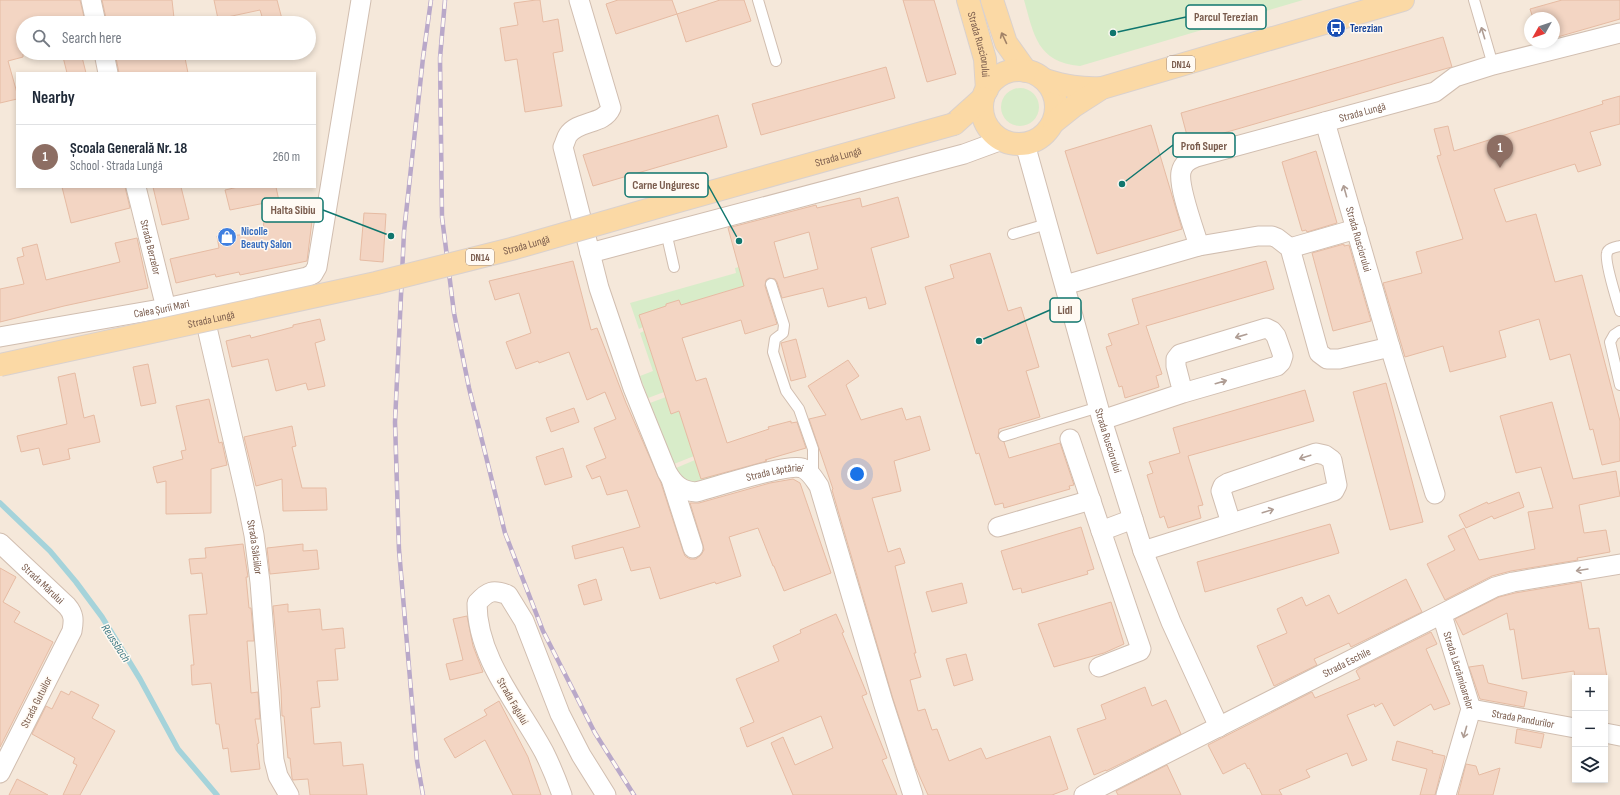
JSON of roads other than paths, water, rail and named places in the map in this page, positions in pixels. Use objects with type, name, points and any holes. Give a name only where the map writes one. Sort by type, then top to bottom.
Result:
[{"type":"main road","name":"Strada Rusciorului","points":[[968,0],[985,59],[985,94]]},
{"type":"main road","name":"Strada Rusciorului","points":[[992,0],[1006,42],[1035,75]]},
{"type":"main road","name":"DN14","points":[[985,94],[994,80],[1003,74],[1014,70],[1035,75],[1065,86],[1102,88],[1403,0]]},
{"type":"main road","points":[[1035,75],[1052,89],[1056,99],[1054,122]]},
{"type":"main road","name":"DN14","points":[[995,133],[1013,144],[1025,144],[1037,140],[1047,132],[1054,122],[1074,106],[1102,88]]},
{"type":"main road","name":"Strada Lungă","points":[[954,124],[985,94]]},
{"type":"main road","points":[[985,94],[982,108],[984,117],[995,133]]},
{"type":"main road","name":"Strada Lungă","points":[[0,365],[376,283],[515,248],[954,124],[995,133]]},
{"type":"street","points":[[90,0],[94,16]]},
{"type":"street","name":"Calea Șurii Mari","points":[[0,337],[166,308],[307,277],[313,274],[317,267],[361,0]]},
{"type":"street","name":"Strada Lăptăriei","points":[[579,0],[611,108],[609,113],[603,117],[576,126],[567,135],[564,147],[599,288],[633,388],[667,472],[678,487],[687,492],[696,492],[784,468],[801,468],[807,471],[814,478],[819,486],[883,702],[913,795]]},
{"type":"street","name":"Strada Lungă","points":[[1199,246],[1182,186],[1181,172],[1184,165],[1189,160],[1435,92],[1455,77],[1493,65],[1620,33]]},
{"type":"street","points":[[105,60],[108,72]]},
{"type":"street","name":"Strada Rusciorului","points":[[1325,122],[1390,347],[1435,494]]},
{"type":"street","points":[[590,252],[964,154],[995,133]]},
{"type":"street","name":"Strada Rusciorului","points":[[1025,144],[1101,413],[1143,552],[1170,622],[1219,727]]},
{"type":"street","name":"Strada Berzelor","points":[[136,188],[166,308]]},
{"type":"street","points":[[1290,248],[1356,229]]},
{"type":"street","points":[[1065,285],[1199,246],[1258,236],[1272,236],[1278,238],[1290,248],[1319,353],[1327,359],[1339,359],[1390,347]]},
{"type":"street","name":"Strada Sălciilor","points":[[200,301],[245,488],[254,535],[260,582],[274,760],[278,776],[289,795]]},
{"type":"street","points":[[1101,413],[1184,393],[1276,366],[1282,362],[1283,356],[1276,336],[1272,331],[1266,328],[1180,354],[1176,359],[1176,366],[1184,393]]},
{"type":"street","points":[[1070,438],[1141,649],[1140,651],[1099,667]]},
{"type":"street","points":[[1143,552],[1334,491],[1336,484],[1332,460],[1325,455],[1316,453],[1223,486],[1221,491],[1231,523]]},
{"type":"street","points":[[671,479],[693,548]]},
{"type":"street","points":[[998,527],[1091,500]]},
{"type":"street","points":[[1101,531],[1133,519]]},
{"type":"street","name":"Strada Mărului","points":[[0,543],[67,606],[72,613],[74,621],[72,631]]},
{"type":"street","name":"Strada Eschile","points":[[1084,795],[1495,588],[1513,582],[1620,564]]},
{"type":"street","name":"Strada Fagului","points":[[562,795],[544,752],[508,694],[481,634],[477,618],[477,603],[486,593],[498,591],[508,594],[524,621],[560,714],[581,755],[606,795]]},
{"type":"street","name":"Strada Lăcrămioarelor","points":[[1442,615],[1471,709],[1446,795]]},
{"type":"street","name":"Strada Gutuilor","points":[[0,773],[72,631]]},
{"type":"street","name":"Strada Pandurilor","points":[[1471,709],[1572,727]]},
{"type":"street","points":[[1608,734],[1620,736]]},
{"type":"lane","points":[[758,0],[776,61]]},
{"type":"lane","points":[[1474,0],[1493,65]]},
{"type":"lane","points":[[1013,234],[1047,224]]},
{"type":"lane","points":[[666,232],[674,267]]},
{"type":"lane","points":[[1620,246],[1609,250],[1606,254],[1607,264],[1620,311]]},
{"type":"lane","points":[[771,284],[784,325],[783,333],[775,339],[773,352],[786,391],[799,409],[813,448],[814,478]]},
{"type":"lane","points":[[1620,331],[1614,335],[1610,342],[1620,385]]},
{"type":"lane","points":[[1004,436],[1101,413]]},
{"type":"waterway","name":"Reussbach","points":[[0,503],[50,551],[76,582],[102,617],[140,679],[178,749],[217,795]]},
{"type":"railway","points":[[423,795],[417,761],[399,550],[395,422],[404,232],[423,58],[431,0]]},
{"type":"railway","points":[[445,0],[440,58],[442,217],[454,313],[469,388],[505,533],[543,631],[595,733],[634,795]]},
{"type":"place","name":"Terezian","points":[[1336,28]]},
{"type":"place","name":"Parcul Terezian","points":[[1113,33]]},
{"type":"place","name":"Școala Generală Nr. 18","points":[[1500,168]]},
{"type":"place","name":"Profi Super","points":[[1122,184]]},
{"type":"place","name":"Halta Sibiu","points":[[391,236]]},
{"type":"place","name":"Nicolle Beauty Salon","points":[[227,237]]},
{"type":"place","name":"Carne Unguresc","points":[[739,241]]},
{"type":"place","name":"Lidl","points":[[979,341]]}]
